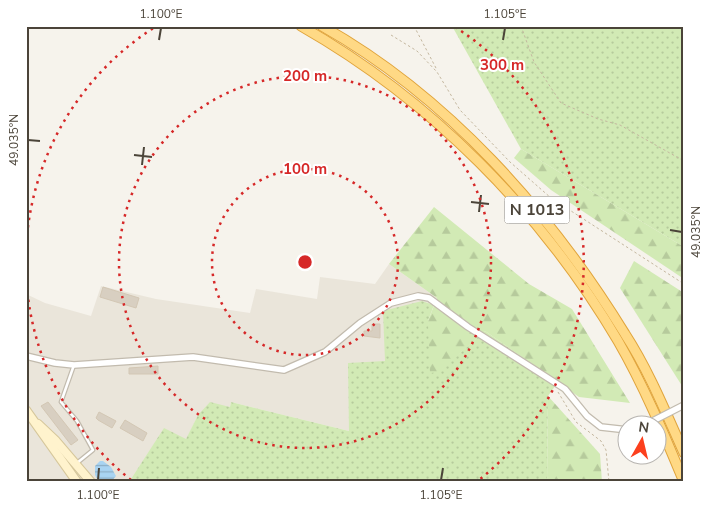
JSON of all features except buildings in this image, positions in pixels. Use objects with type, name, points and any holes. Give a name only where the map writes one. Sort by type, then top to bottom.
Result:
[{"type":"highway","name":"N 1013","points":[[301,26],[372,72],[423,110],[472,156],[528,215],[573,273],[618,340],[653,406],[684,482]]},
{"type":"highway","name":"N 1013","points":[[322,26],[379,64],[431,104],[490,158],[537,210],[581,267],[626,335],[661,402],[684,453]]},
{"type":"main road","points":[[26,410],[30,421],[77,482]]},
{"type":"main road","points":[[30,421],[56,441],[91,482]]},
{"type":"street","points":[[26,356],[55,363],[74,365],[193,357],[284,370],[325,352],[360,323],[391,303],[418,296],[429,298],[468,327],[558,384],[565,389],[587,416],[601,426],[618,429]]},
{"type":"street","points":[[663,416],[684,405]]},
{"type":"lane","points":[[74,365],[61,402],[77,421],[92,450],[76,464]]},
{"type":"path","points":[[414,26],[437,72],[460,110],[510,162],[551,198],[684,284]]},
{"type":"path","points":[[521,26],[534,62],[561,103],[598,119],[620,125],[684,162]]},
{"type":"path","points":[[391,35],[417,51],[437,72]]},
{"type":"path","points":[[558,384],[558,393],[561,400],[576,422],[601,441],[606,450],[609,482]]},
{"type":"shaded area","points":[[389,264],[437,298],[434,305],[422,301],[385,362],[349,431],[231,402],[230,407],[198,415],[186,440],[164,429],[129,482],[26,482],[26,294],[45,303],[91,316],[101,286],[156,299],[250,313],[256,289],[317,299],[320,277],[375,284]]},
{"type":"green space","points":[[452,26],[684,26],[684,247],[521,149]]},
{"type":"green space","points":[[521,149],[684,247],[684,279],[551,190],[514,158]]},
{"type":"green space","points":[[434,207],[529,284],[572,309],[630,403],[579,397],[485,331],[439,372],[430,373],[428,321],[437,298],[389,264]]},
{"type":"green space","points":[[634,261],[684,293],[684,389],[620,288]]},
{"type":"green space","points":[[422,301],[434,305],[428,321],[439,371],[485,331],[558,382],[548,396],[547,482],[129,482],[164,428],[186,439],[198,415],[210,402],[230,407],[231,402],[349,431],[348,363],[385,361],[383,311]]},
{"type":"green space","points":[[548,396],[600,454],[602,482],[547,482]]},
{"type":"water","points":[[100,461],[111,467],[116,476],[111,482],[99,482],[95,475],[95,466]]}]
